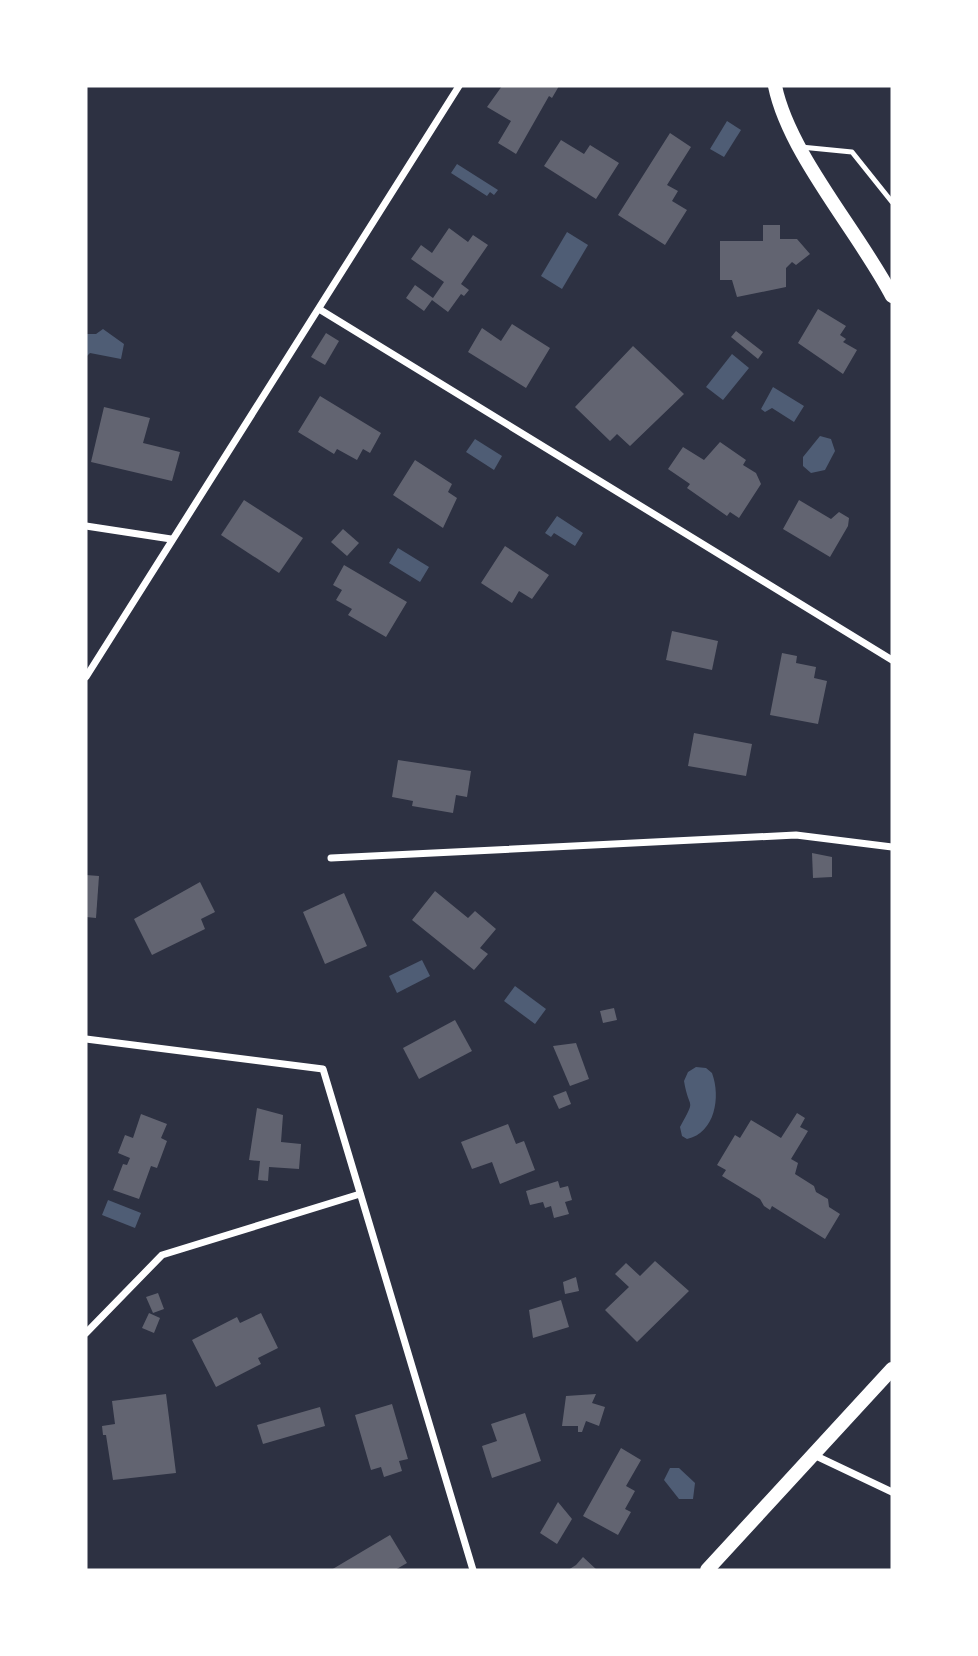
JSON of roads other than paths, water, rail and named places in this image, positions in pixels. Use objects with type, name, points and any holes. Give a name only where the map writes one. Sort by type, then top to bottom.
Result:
[{"type":"main road","points":[[775,86],[783,116],[799,147],[874,262],[892,296]]},
{"type":"main road","points":[[707,1570],[892,1369]]},
{"type":"street","points":[[86,677],[459,86]]},
{"type":"street","points":[[319,309],[892,660]]},
{"type":"street","points":[[86,526],[171,539]]},
{"type":"street","points":[[331,858],[796,835],[892,846]]},
{"type":"street","points":[[86,1039],[323,1069],[473,1570]]},
{"type":"street","points":[[86,1333],[162,1255],[360,1194]]},
{"type":"street","points":[[814,1455],[892,1492]]},
{"type":"lane","points":[[799,147],[852,152],[892,202]]},
{"type":"water","points":[[727,121],[741,130],[724,157],[710,149]]},
{"type":"water","points":[[457,164],[498,190],[494,195],[490,192],[487,196],[451,173]]},
{"type":"water","points":[[567,232],[588,245],[562,289],[541,276]]},
{"type":"water","points":[[103,329],[124,344],[121,359],[90,353],[86,357],[86,334],[96,334]]},
{"type":"water","points":[[732,354],[749,368],[723,400],[706,387]]},
{"type":"water","points":[[773,387],[804,406],[794,422],[772,408],[765,412],[761,409]]},
{"type":"water","points":[[820,436],[831,439],[835,451],[825,470],[811,473],[803,466],[803,457]]},
{"type":"water","points":[[475,439],[502,456],[494,470],[466,452]]},
{"type":"water","points":[[557,516],[583,533],[575,546],[554,533],[551,537],[545,533]]},
{"type":"water","points":[[398,548],[429,567],[420,582],[389,563]]},
{"type":"water","points":[[422,960],[430,976],[397,993],[389,976]]},
{"type":"water","points":[[515,986],[546,1009],[535,1024],[504,1001]]},
{"type":"water","points":[[696,1067],[706,1068],[712,1073],[715,1103],[710,1122],[704,1130],[687,1139],[682,1136],[680,1127],[690,1107],[684,1081],[688,1072]]},
{"type":"water","points":[[108,1200],[141,1213],[135,1228],[102,1215]]},
{"type":"water","points":[[670,1468],[679,1468],[695,1483],[693,1499],[679,1499],[664,1480]]}]
